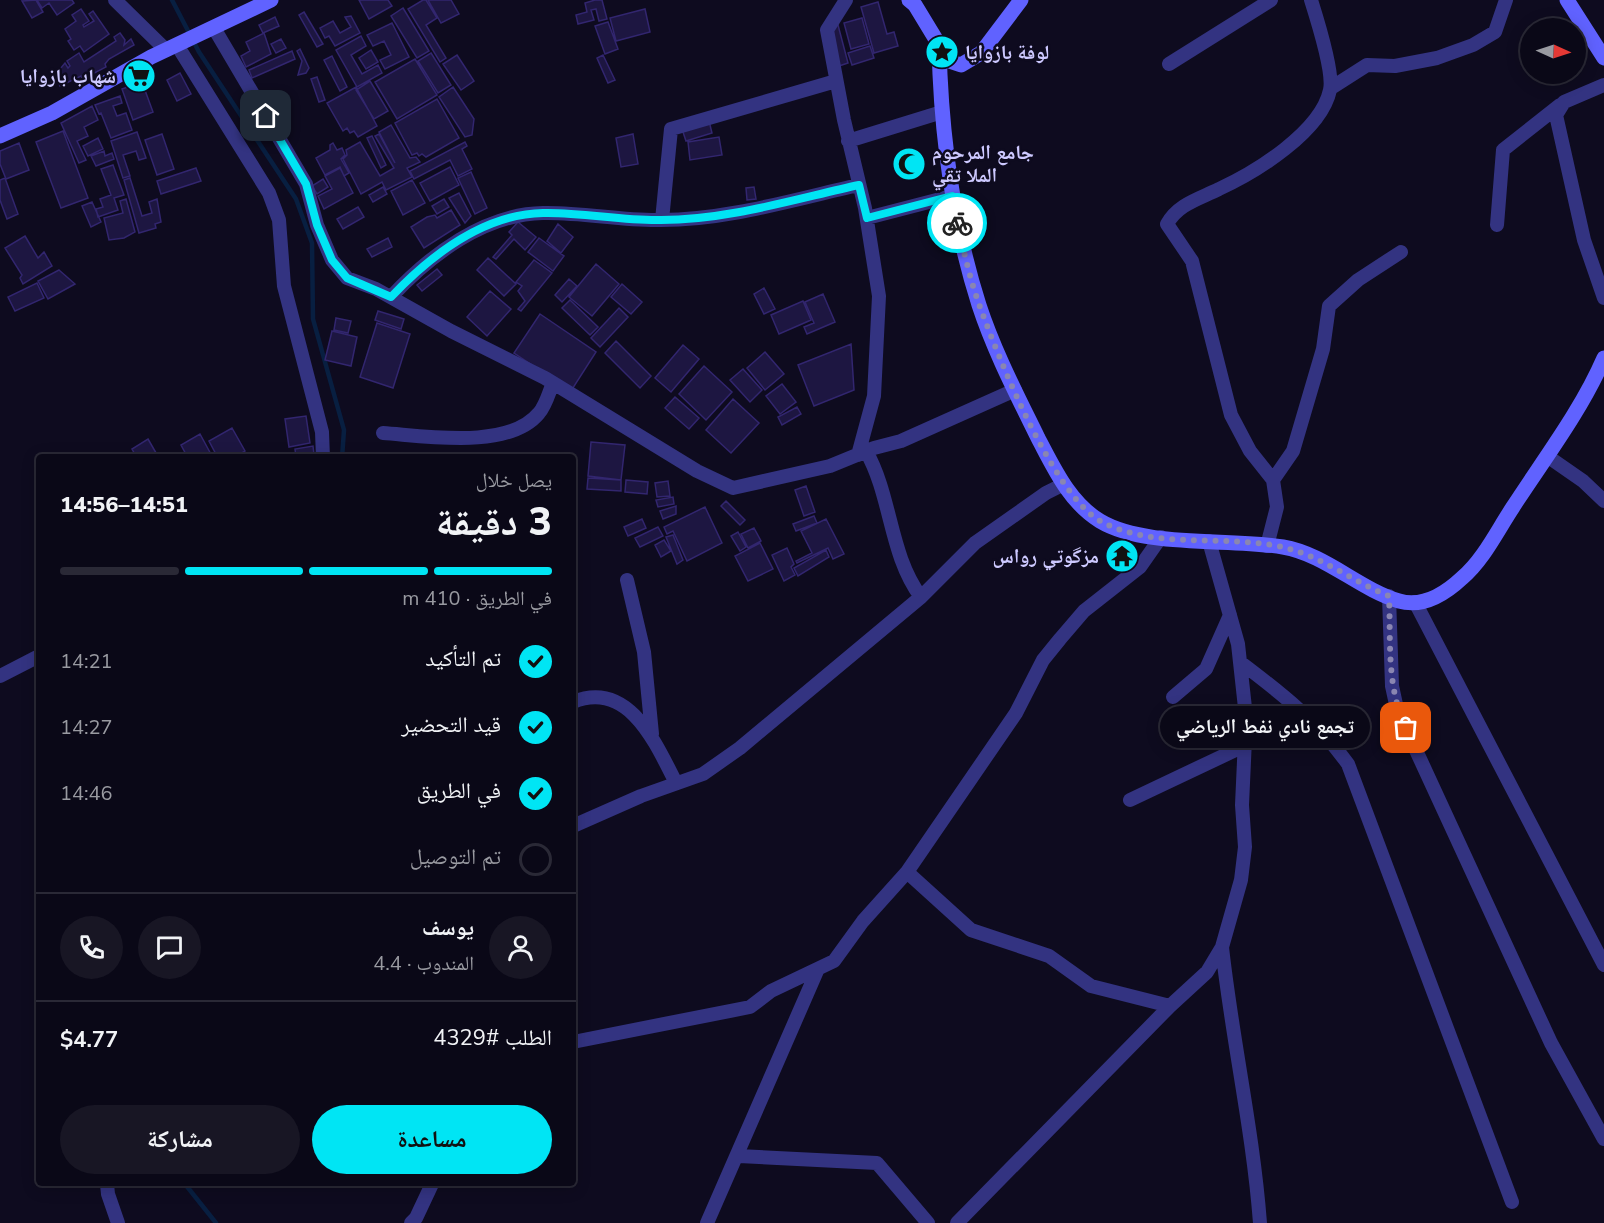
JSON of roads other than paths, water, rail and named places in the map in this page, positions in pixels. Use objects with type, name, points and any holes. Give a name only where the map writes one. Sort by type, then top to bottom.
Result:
[{"type":"street","points":[[115,0],[171,47],[269,193],[279,220],[284,286],[322,432],[323,454]]},
{"type":"street","points":[[0,136],[52,113],[171,47],[214,28],[247,6],[272,0]]},
{"type":"street","points":[[846,0],[827,30],[848,141],[867,218],[879,296],[874,396],[862,453]]},
{"type":"street","points":[[909,0],[915,5],[949,61],[961,65],[969,63],[981,53],[1021,0]]},
{"type":"street","points":[[1169,64],[1271,0]]},
{"type":"street","points":[[1268,546],[1277,507],[1273,480],[1250,451],[1232,415],[1192,261],[1167,224],[1175,210],[1244,177],[1282,150],[1322,113],[1331,88],[1323,43],[1311,0]]},
{"type":"street","points":[[1331,88],[1366,65],[1409,64],[1473,45],[1495,32],[1506,0]]},
{"type":"street","points":[[1567,0],[1604,58]]},
{"type":"street","points":[[214,28],[306,184],[317,225],[332,260],[347,278],[391,297],[451,331],[553,383],[697,471],[733,488],[830,466],[901,441],[1015,390]]},
{"type":"street","points":[[939,46],[942,112],[952,196],[979,304],[1015,390],[1047,457],[1079,504],[1100,521],[1114,527],[1161,537],[1284,547],[1312,557],[1353,580],[1400,601],[1415,602],[1437,597],[1465,576],[1493,539],[1547,456],[1604,358]]},
{"type":"street","points":[[662,220],[671,129],[836,81]]},
{"type":"street","points":[[1497,225],[1503,150],[1564,102],[1604,85]]},
{"type":"street","points":[[1564,102],[1556,115],[1584,240],[1604,298]]},
{"type":"street","points":[[848,141],[942,112]]},
{"type":"street","points":[[391,297],[415,271],[447,248],[502,219],[542,213],[662,220],[724,215],[859,185]]},
{"type":"street","points":[[867,218],[952,196]]},
{"type":"street","points":[[1273,480],[1293,451],[1323,350],[1329,306],[1358,280],[1401,252]]},
{"type":"street","points":[[382,433],[476,437],[512,432],[527,424],[540,412],[553,383]]},
{"type":"street","points":[[862,453],[878,471],[908,579],[921,597]]},
{"type":"street","points":[[1547,456],[1583,481],[1604,501]]},
{"type":"street","points":[[576,825],[703,774],[740,748],[921,597],[975,543],[1046,493],[1064,484]]},
{"type":"street","points":[[576,1041],[750,1007],[771,991],[834,961],[863,921],[907,872],[1016,713],[1044,660],[1084,611],[1140,567],[1161,537]]},
{"type":"street","points":[[957,1223],[1170,1005],[1207,972],[1222,947],[1241,880],[1245,847],[1242,805],[1246,717],[1240,662],[1230,615],[1209,541]]},
{"type":"street","points":[[627,580],[644,652],[652,734]]},
{"type":"street","points":[[1389,596],[1392,686],[1397,709],[1551,1043],[1604,1139]]},
{"type":"street","points":[[1415,602],[1604,965]]},
{"type":"street","points":[[1173,697],[1206,669],[1230,615]]},
{"type":"street","points":[[0,676],[36,658]]},
{"type":"street","points":[[1240,662],[1299,708],[1330,738],[1348,764],[1512,1202]]},
{"type":"street","points":[[576,701],[584,698],[609,700],[631,709],[652,734],[676,783]]},
{"type":"street","points":[[1130,800],[1245,746]]},
{"type":"street","points":[[907,872],[971,930],[1049,956],[1091,986],[1170,1005]]},
{"type":"street","points":[[1222,947],[1231,1025],[1255,1158],[1260,1223]]},
{"type":"street","points":[[707,1223],[739,1156],[818,970]]},
{"type":"street","points":[[739,1156],[877,1163],[928,1223]]},
{"type":"street","points":[[107,1186],[118,1223]]},
{"type":"street","points":[[411,1223],[416,1218],[431,1186]]},
{"type":"waterway","points":[[172,0],[199,52],[296,199],[312,243],[313,319],[344,430],[342,454]]},
{"type":"waterway","points":[[187,1186],[216,1223]]},
{"type":"place","name":"لوفة بازوايا","points":[[942,52]]},
{"type":"place","name":"شهاب بازوايا","points":[[139,76]]},
{"type":"place","name":"جامع المرحوم الملا تقي","points":[[909,164]]},
{"type":"place","name":"مزگوتي رواس","points":[[1122,556]]},
{"type":"place","name":"تجمع نادي نفط الرياضي","points":[[1406,728]]}]
